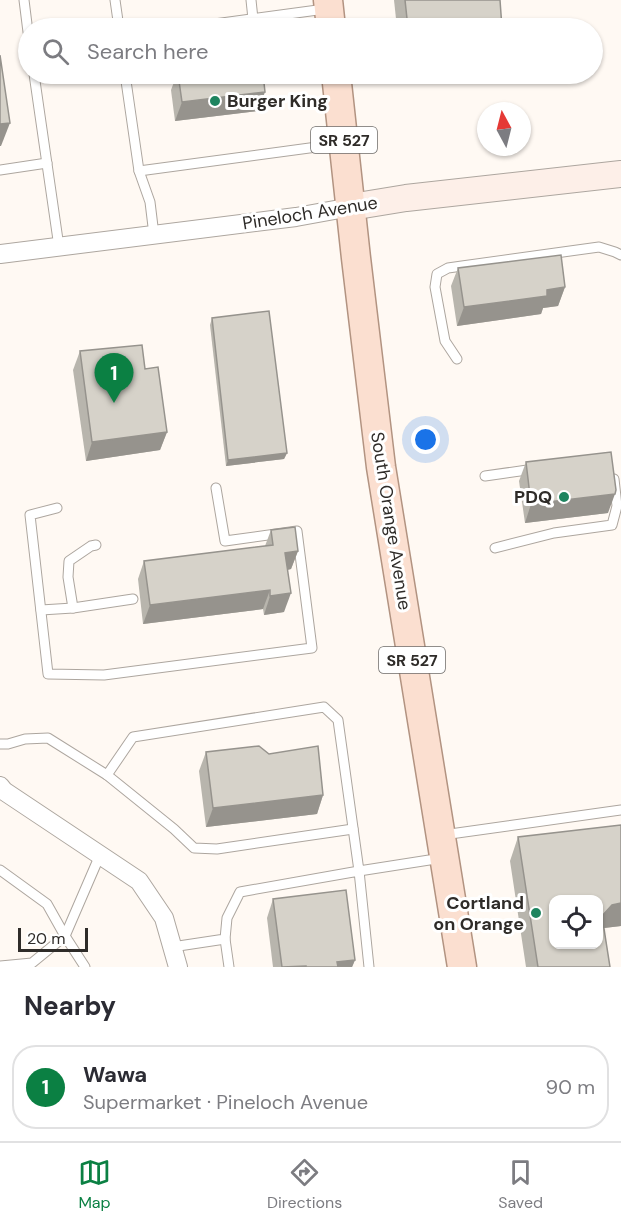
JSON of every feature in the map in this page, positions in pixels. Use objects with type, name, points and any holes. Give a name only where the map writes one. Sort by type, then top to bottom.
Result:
[{"type":"main road","name":"South Orange Avenue","points":[[337,84],[383,478],[462,967]]},
{"type":"street","name":"Pineloch Avenue","points":[[0,254],[296,217],[406,198],[621,174]]},
{"type":"street","points":[[0,786],[4,791],[139,880],[164,918],[178,967]]},
{"type":"lane","points":[[24,0],[26,18]]},
{"type":"lane","points":[[115,0],[118,18]]},
{"type":"lane","points":[[251,0],[253,18]]},
{"type":"lane","points":[[264,18],[330,12]]},
{"type":"lane","points":[[35,84],[58,247]]},
{"type":"lane","points":[[127,84],[140,171],[150,202],[154,235]]},
{"type":"lane","points":[[140,171],[344,143]]},
{"type":"lane","points":[[0,170],[47,163]]},
{"type":"lane","points":[[457,359],[445,341],[435,287],[436,274],[448,268],[599,247],[621,255]]},
{"type":"lane","points":[[485,476],[545,467]]},
{"type":"lane","points":[[495,548],[554,533],[612,525],[617,506],[613,469]]},
{"type":"lane","points":[[57,508],[30,515],[48,674],[104,675],[312,648],[297,531],[225,541],[216,488]]},
{"type":"lane","points":[[73,608],[68,577],[69,561],[90,546],[96,545]]},
{"type":"lane","points":[[41,610],[73,608],[133,599]]},
{"type":"lane","points":[[107,775],[133,737],[324,707],[338,720],[359,871],[369,967]]},
{"type":"lane","points":[[0,744],[25,739],[48,738],[107,775],[194,848],[217,849],[353,829]]},
{"type":"lane","points":[[230,967],[225,939],[227,918],[240,892],[359,871],[443,847],[621,810]]},
{"type":"lane","points":[[0,966],[32,963],[65,936],[100,855]]},
{"type":"lane","points":[[0,870],[47,904],[85,967]]},
{"type":"lane","points":[[172,947],[225,939]]},
{"type":"building","points":[[405,0],[500,0],[501,18],[407,18]]},
{"type":"building","points":[[0,55],[10,123],[0,124]]},
{"type":"building","points":[[179,84],[264,84],[265,92],[182,102]]},
{"type":"building","points":[[561,255],[565,287],[547,290],[547,296],[464,307],[458,268]]},
{"type":"building","points":[[269,311],[287,453],[228,460],[212,318]]},
{"type":"building","points":[[142,345],[145,369],[158,367],[167,432],[92,442],[80,351]]},
{"type":"building","points":[[611,452],[615,494],[531,504],[526,462]]},
{"type":"building","points":[[295,527],[298,551],[285,553],[291,593],[270,596],[270,590],[150,605],[144,561],[273,545],[271,530]]},
{"type":"building","points":[[259,746],[269,754],[318,746],[323,795],[213,808],[206,752]]},
{"type":"building","name":"Cortland on Orange","points":[[621,825],[621,903],[612,905],[603,915],[603,895],[549,895],[549,949],[603,949],[603,922],[610,967],[538,967],[518,837]]},
{"type":"building","points":[[346,890],[355,960],[337,962],[338,967],[282,967],[273,899]]},
{"type":"place","name":"Burger King","points":[[215,101]]},
{"type":"place","name":"Wawa","points":[[114,403]]},
{"type":"place","name":"PDQ","points":[[564,497]]},
{"type":"place","name":"Cortland on Orange","points":[[536,913]]}]
